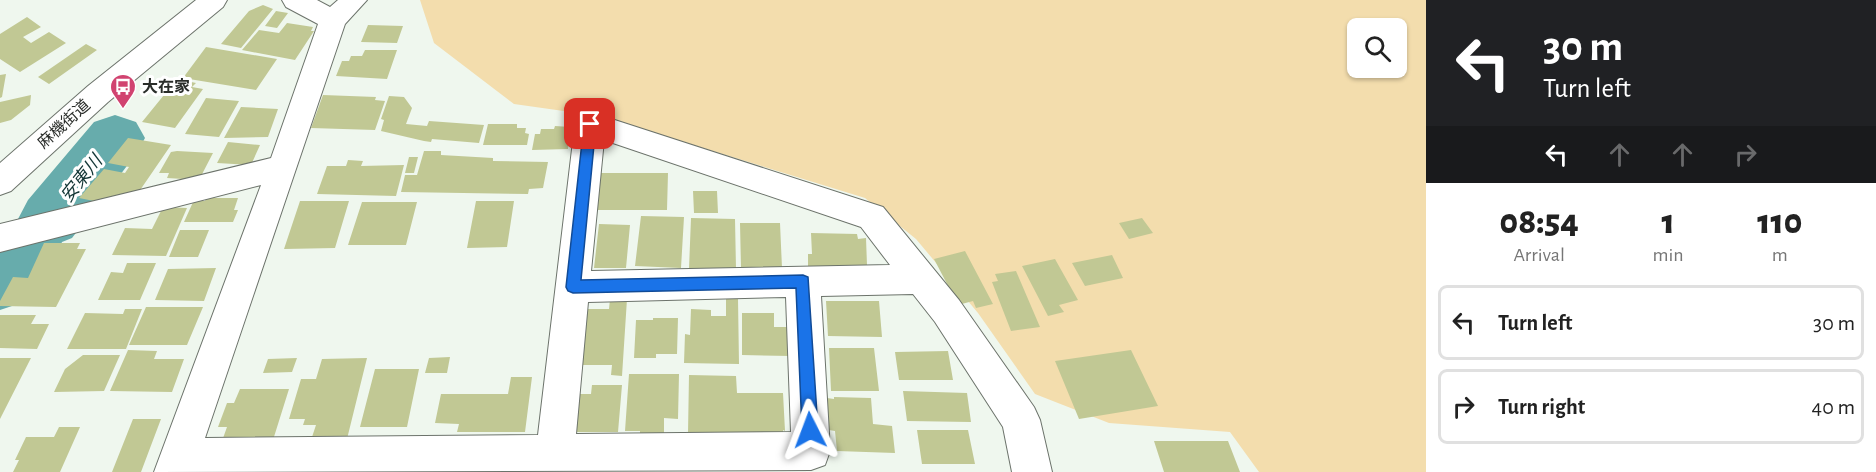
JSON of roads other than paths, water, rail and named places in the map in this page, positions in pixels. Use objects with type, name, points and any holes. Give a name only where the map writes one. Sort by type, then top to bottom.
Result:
[{"type":"street","name":"麻機街道","points":[[0,182],[98,94],[214,0]]},
{"type":"street","points":[[295,0],[344,10],[283,167],[176,465],[554,464],[811,451],[803,282]]},
{"type":"street","points":[[554,464],[590,124],[872,217],[947,311],[1022,420],[1032,472]]},
{"type":"street","points":[[0,238],[283,167]]},
{"type":"street","points":[[573,287],[922,279]]},
{"type":"waterway","name":"安東川","points":[[50,219],[115,138]]},
{"type":"waterway","name":"安東川","points":[[0,281],[30,243]]},
{"type":"place","name":"大在家","points":[[123,110]]}]
